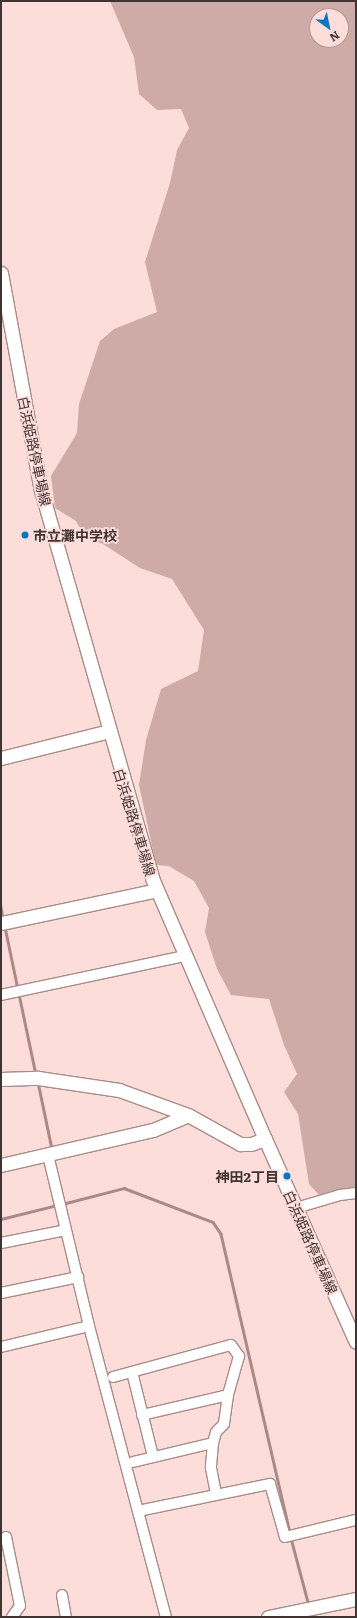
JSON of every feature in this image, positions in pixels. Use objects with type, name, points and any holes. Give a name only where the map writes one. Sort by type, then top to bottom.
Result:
[{"type":"main road","name":"白浜姫路停車場線","points":[[1,273],[3,291],[41,490],[109,731],[157,890],[264,1139],[356,1342]]},
{"type":"main road","points":[[1,758],[109,731]]},
{"type":"main road","points":[[1,924],[157,890]]},
{"type":"main road","points":[[1,1079],[38,1078],[119,1090],[188,1115],[240,1144],[251,1144],[264,1139]]},
{"type":"main road","points":[[1,1165],[153,1130],[188,1115]]},
{"type":"main road","points":[[268,1617],[356,1599]]},
{"type":"street","points":[[1,995],[185,956]]},
{"type":"street","points":[[48,1154],[89,1326],[166,1617]]},
{"type":"street","points":[[296,1208],[340,1195],[356,1193]]},
{"type":"street","points":[[1,1243],[66,1230]]},
{"type":"street","points":[[1,1293],[78,1277]]},
{"type":"street","points":[[1,1347],[89,1326]]},
{"type":"street","points":[[113,1377],[231,1345],[240,1356],[228,1395],[224,1424],[216,1432],[213,1443],[211,1468],[216,1494]]},
{"type":"street","points":[[132,1372],[153,1456]]},
{"type":"street","points":[[142,1415],[228,1395]]},
{"type":"street","points":[[133,1462],[153,1456],[213,1443]]},
{"type":"street","points":[[138,1511],[270,1484],[285,1537],[356,1520]]},
{"type":"street","points":[[6,1537],[20,1606],[12,1617]]},
{"type":"street","points":[[62,1595],[66,1617]]},
{"type":"shaded area","points":[[110,1],[356,1],[356,1191],[340,1195],[319,1195],[309,1184],[298,1114],[284,1092],[297,1074],[284,1045],[269,999],[231,995],[217,969],[205,932],[209,908],[194,881],[169,866],[156,865],[139,785],[146,740],[161,689],[198,671],[204,630],[172,579],[140,568],[103,544],[85,537],[76,521],[55,508],[51,476],[77,433],[79,404],[100,341],[114,329],[157,312],[145,262],[170,183],[177,150],[189,128],[181,109],[157,110],[139,94],[134,57]]},
{"type":"waterway","points":[[1,907],[3,918]]},
{"type":"waterway","points":[[5,927],[18,989]]},
{"type":"waterway","points":[[19,994],[36,1075]]},
{"type":"waterway","points":[[38,1082],[52,1149]]},
{"type":"waterway","points":[[62,1204],[124,1188],[213,1222],[221,1234],[290,1534]]},
{"type":"waterway","points":[[1,1219],[57,1205]]},
{"type":"waterway","points":[[291,1538],[308,1602]]},
{"type":"place","name":"市立灘中学校","points":[[25,535]]},
{"type":"place","name":"神田2丁目","points":[[287,1176]]}]
